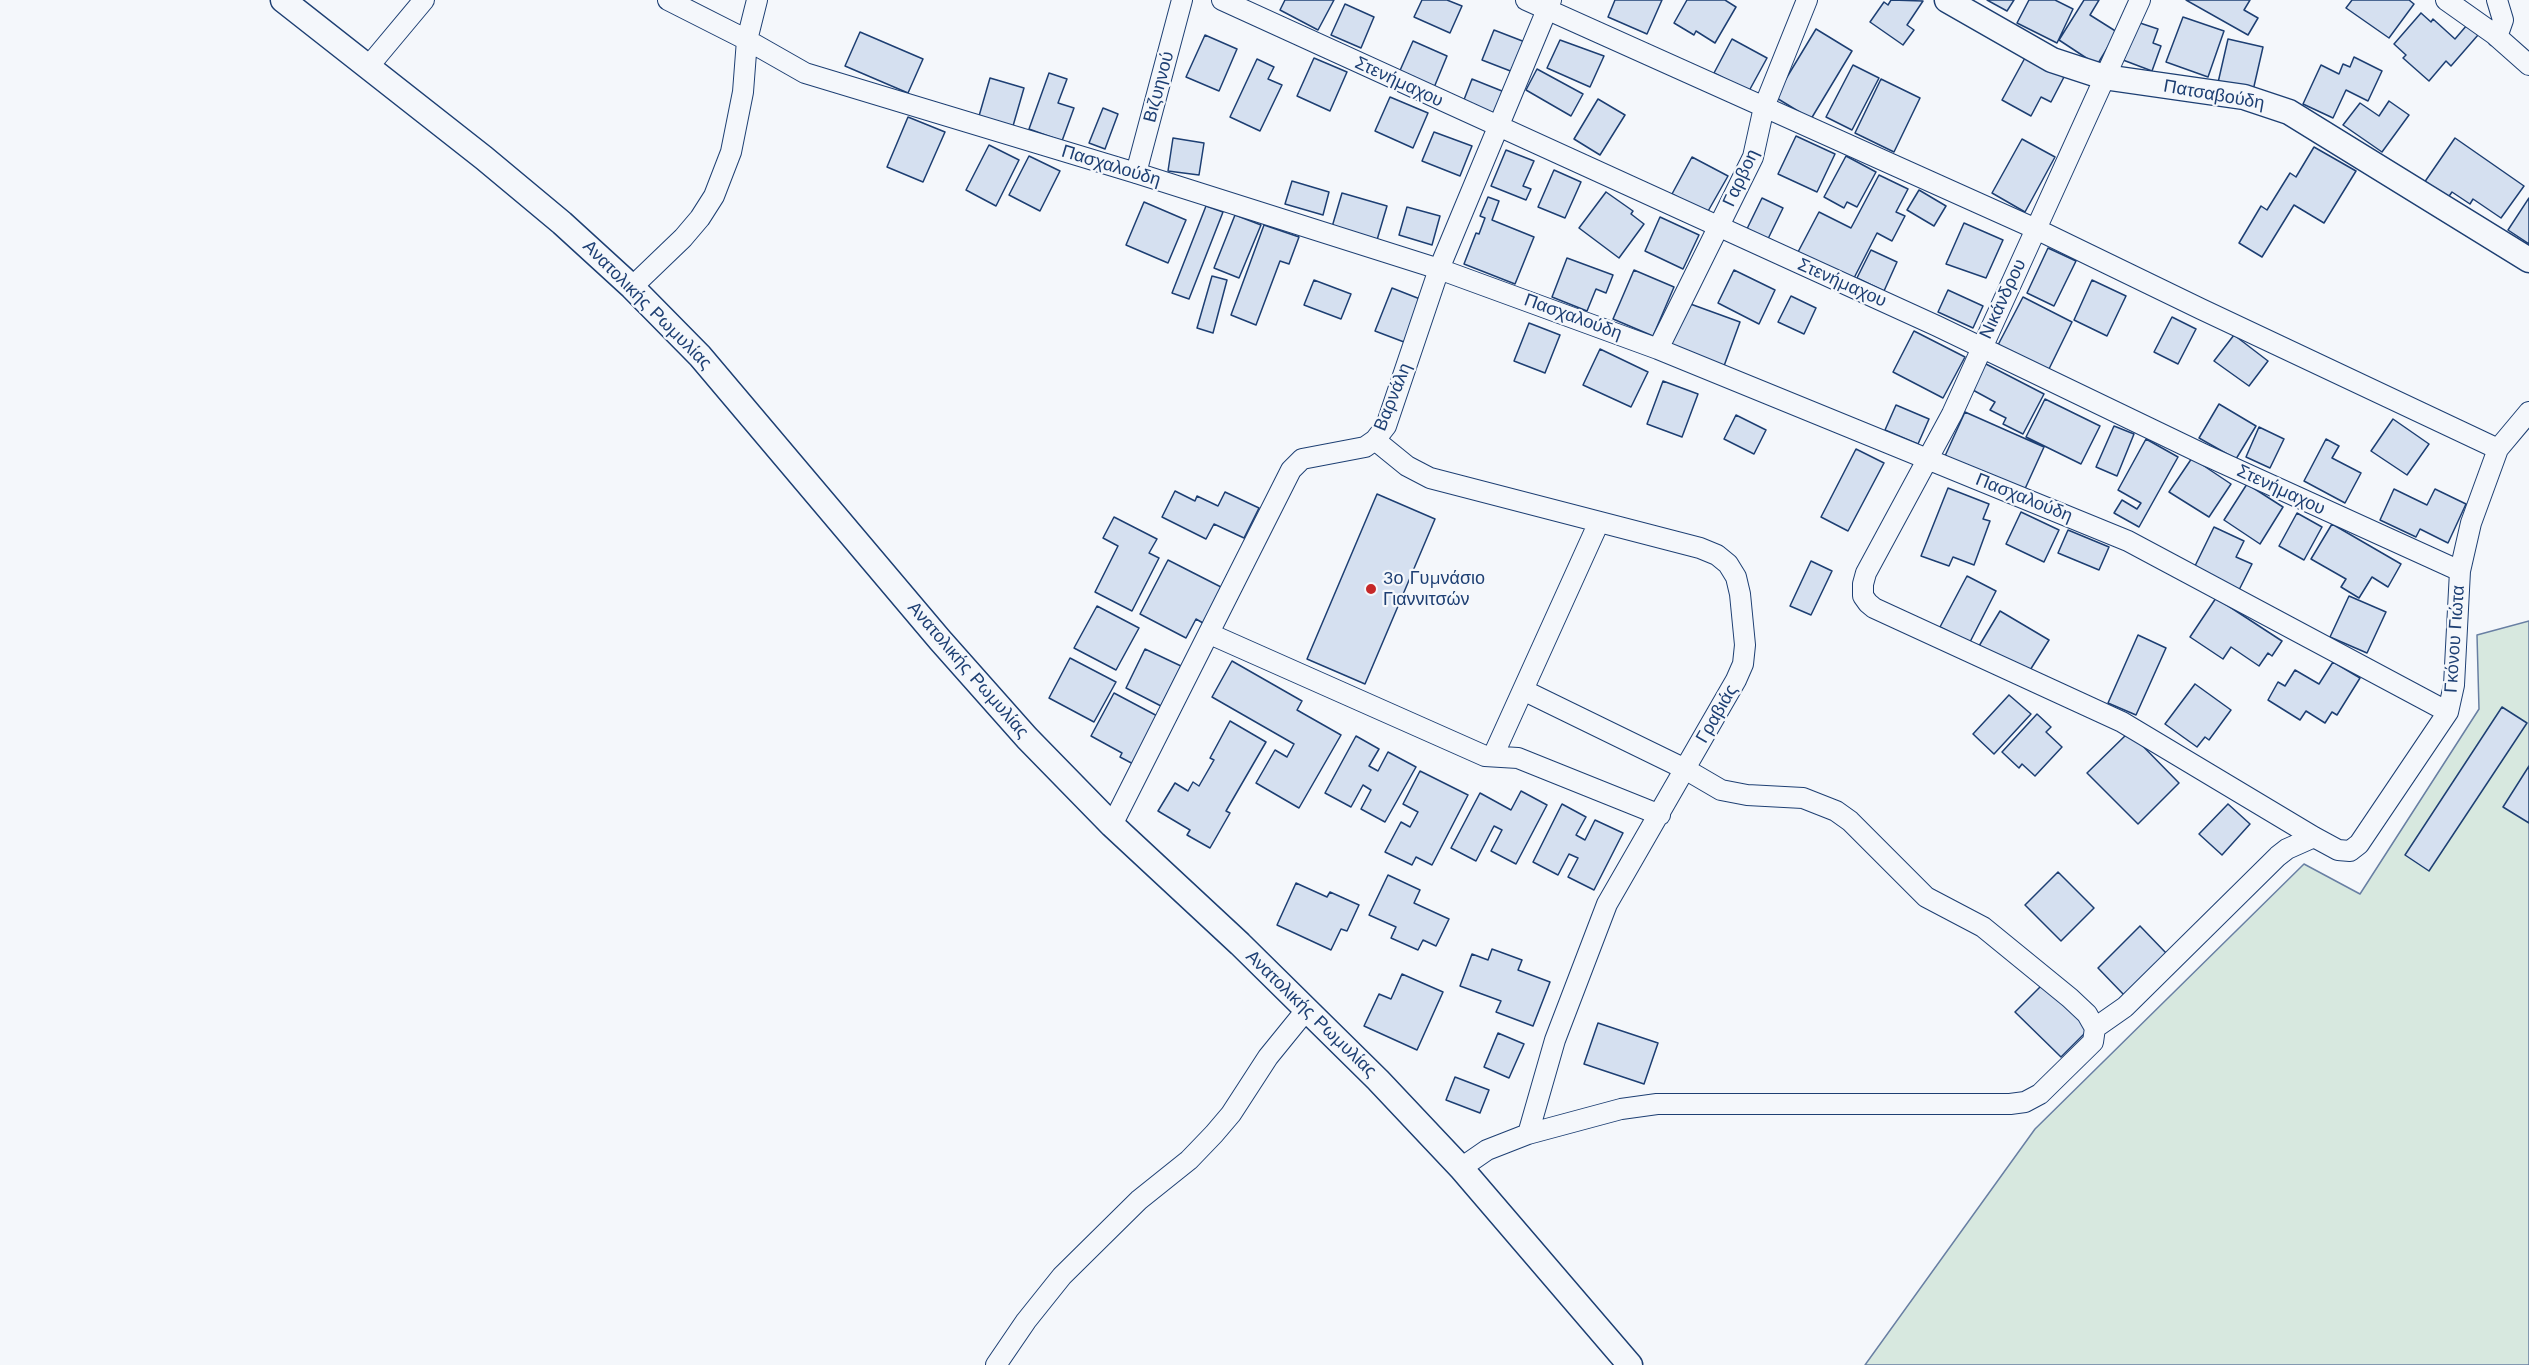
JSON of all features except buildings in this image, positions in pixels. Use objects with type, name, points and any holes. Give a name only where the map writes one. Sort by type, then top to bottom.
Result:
[{"type":"street","name":"Ανατολικής Ρωμυλίας","points":[[283,0],[536,201],[632,286],[708,365],[940,640],[1028,738],[1112,825],[1307,1009],[1461,1168],[1630,1365]]},
{"type":"street","points":[[368,67],[424,0]]},
{"type":"street","name":"Πασχαλούδη","points":[[668,0],[747,40],[805,73],[1439,268],[1658,349],[2128,541],[2448,712]]},
{"type":"street","points":[[632,286],[683,238],[700,218],[714,196],[731,152],[743,92],[747,40],[757,0]]},
{"type":"street","name":"Βιζυηνού","points":[[1136,173],[1182,0]]},
{"type":"street","name":"Στενήμαχου","points":[[1222,0],[1982,346],[2205,455],[2460,571]]},
{"type":"street","points":[[1526,0],[1550,5],[1764,107],[2036,229],[2498,449]]},
{"type":"street","name":"Γαρβοη","points":[[1658,349],[1753,157],[1760,134],[1764,107],[1807,0]]},
{"type":"street","name":"Πατσαβούδη","points":[[1947,0],[2052,60],[2104,77],[2244,97],[2289,112],[2529,260]]},
{"type":"street","name":"Νικάνδρου","points":[[2140,0],[1952,414],[1866,573],[1863,596],[1874,608],[2122,723],[2314,837]]},
{"type":"street","points":[[2446,0],[2497,37],[2529,65]]},
{"type":"street","points":[[2497,0],[2503,20],[2497,37]]},
{"type":"street","name":"Βαρνάλη","points":[[1112,825],[1210,634],[1238,572],[1296,463],[1302,459],[1365,447],[1375,440],[1386,426],[1439,268],[1550,5]]},
{"type":"street","name":"Γκόνου Γιώτα","points":[[2314,837],[2338,850],[2350,851],[2359,844],[2448,712],[2454,685],[2460,571],[2480,496],[2498,449],[2529,412]]},
{"type":"street","name":"Γραβιάς","points":[[1375,440],[1407,466],[1430,478],[1700,548],[1717,555],[1728,564],[1736,577],[1745,645],[1743,664],[1660,815],[1620,878],[1593,937],[1555,1040],[1528,1134]]},
{"type":"street","points":[[1493,756],[1599,522]]},
{"type":"street","points":[[1210,634],[1485,756],[1518,758],[1660,815]]},
{"type":"street","points":[[1523,690],[1727,792],[1803,798],[1836,811],[1850,821],[1926,897],[1983,927],[2070,998],[2087,1014],[2096,1028]]},
{"type":"street","points":[[1461,1168],[1487,1150],[1528,1134],[1621,1109],[1657,1104],[2010,1104],[2025,1102],[2040,1094],[2093,1042],[2096,1028],[2125,1007],[2278,856],[2287,849],[2314,837]]},
{"type":"street","points":[[1004,1361],[1026,1321],[1062,1276],[1139,1200],[1189,1160],[1214,1134],[1231,1114],[1279,1042],[1307,1009]]},
{"type":"shaded area","points":[[2529,621],[2529,1365],[1865,1365],[2035,1129],[2304,864],[2360,894],[2479,709],[2477,635]]},
{"type":"place","name":"3ο Γυμνάσιο Γιαννιτσών","points":[[1371,589]]}]
